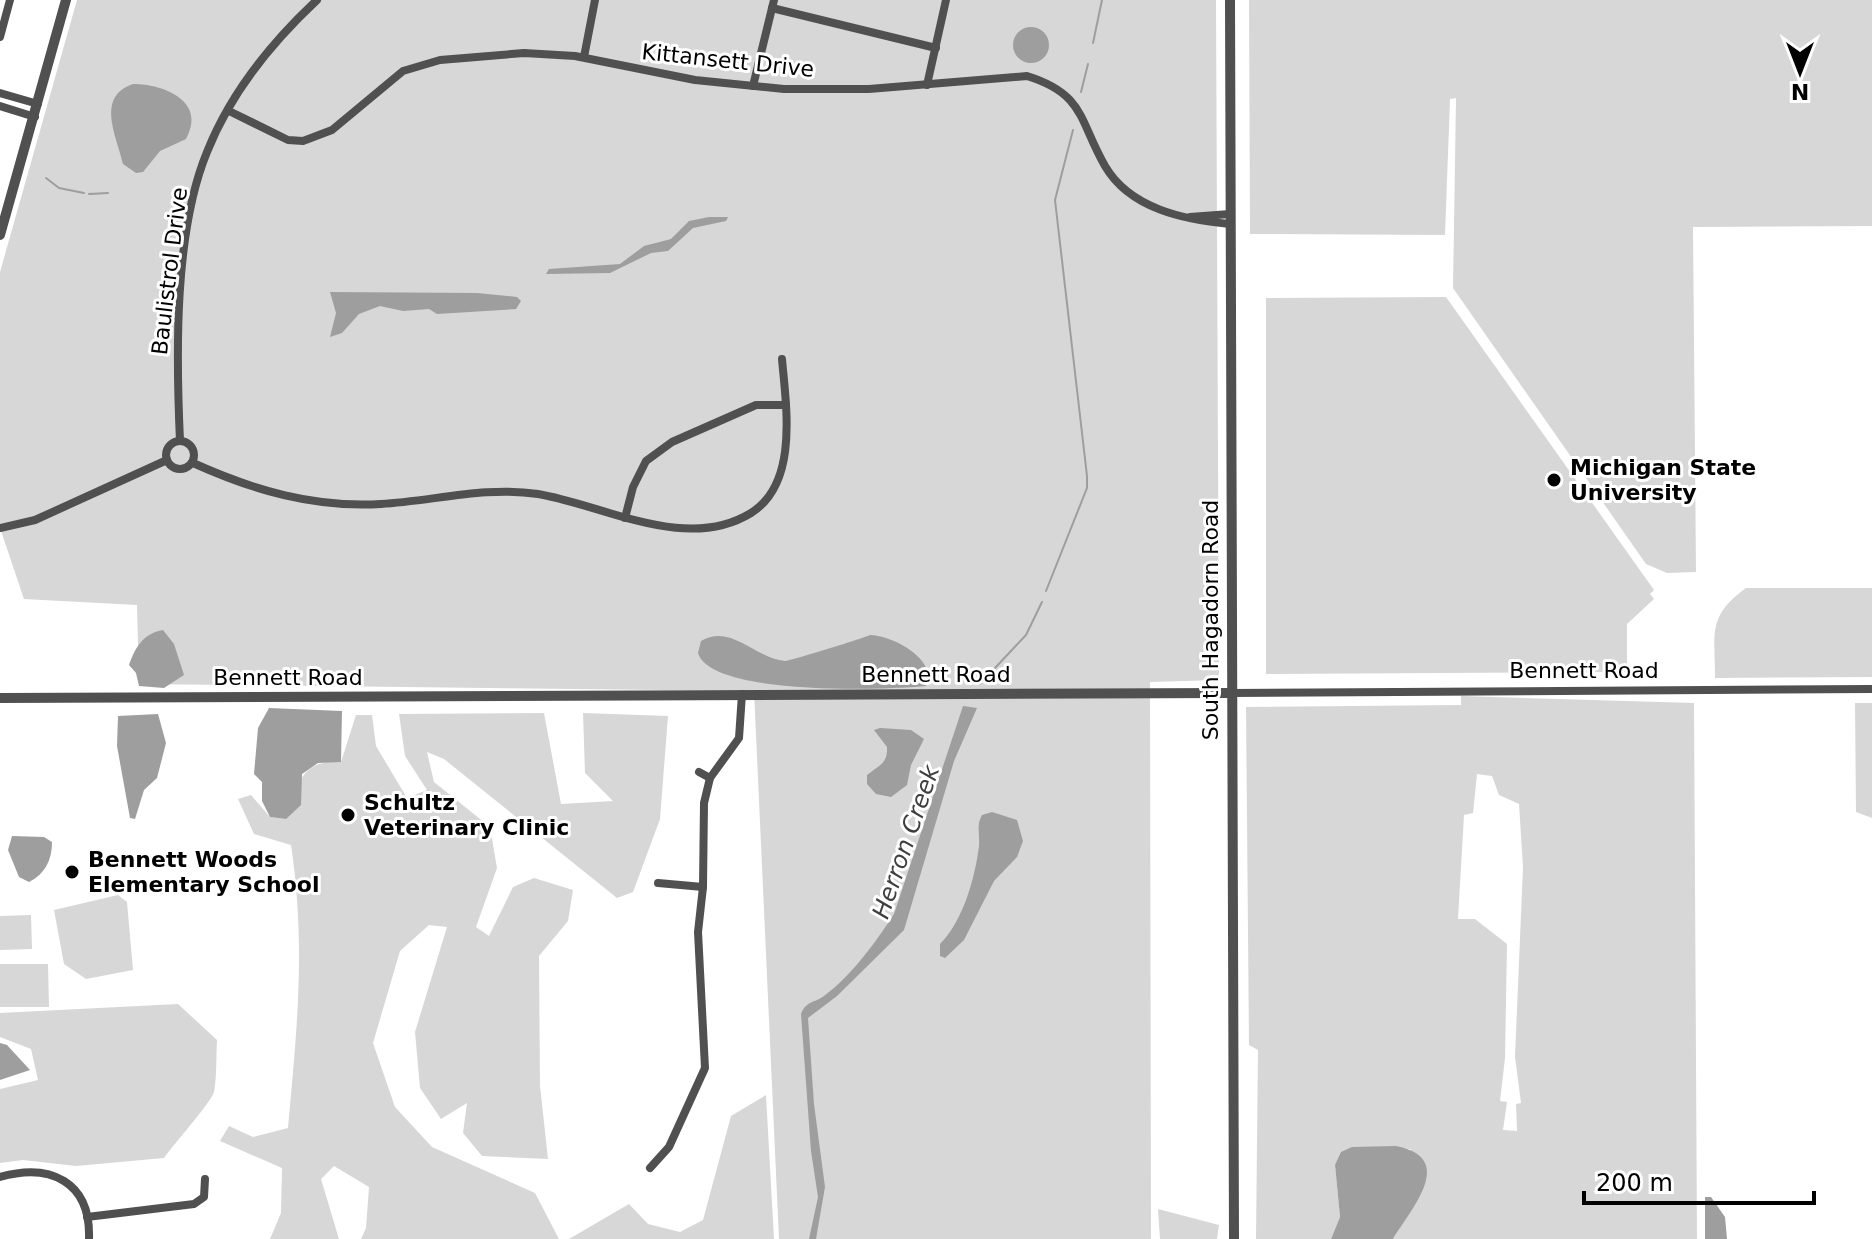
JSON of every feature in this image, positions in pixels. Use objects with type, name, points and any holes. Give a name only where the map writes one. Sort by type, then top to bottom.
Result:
[{"type":"street","points":[[0,235],[66,0]]},
{"type":"street","name":"Baulistrol Drive","points":[[180,441],[176,363],[192,197],[207,150],[261,60],[317,0]]},
{"type":"street","points":[[584,57],[595,0]]},
{"type":"street","points":[[927,85],[946,0]]},
{"type":"street","name":"South Hagadorn Road","points":[[1230,0],[1234,1239]]},
{"type":"street","points":[[0,37],[9,1]]},
{"type":"street","points":[[753,86],[773,4],[936,48]]},
{"type":"street","name":"Kittansett Drive","points":[[229,111],[288,140],[303,141],[332,130],[403,71],[428,63],[524,53],[584,57],[695,80],[753,86],[869,89],[1002,76],[1043,81],[1073,100],[1086,121],[1105,168],[1150,207],[1190,217],[1230,219]]},
{"type":"street","points":[[0,93],[38,104]]},
{"type":"street","points":[[0,106],[35,117]]},
{"type":"street","points":[[167,460],[177,469],[193,463],[271,494],[328,504],[380,504],[491,492],[538,494],[625,518],[693,528],[723,525],[753,512],[773,487],[786,453],[782,359]]},
{"type":"street","points":[[625,518],[633,487],[646,461],[672,442],[756,405],[786,405]]},
{"type":"street","points":[[167,460],[169,447],[180,441],[188,443],[194,450],[193,463]]},
{"type":"street","points":[[0,528],[35,520],[167,460]]},
{"type":"street","name":"Bennett Road","points":[[0,698],[1872,689]]},
{"type":"street","points":[[650,1168],[669,1147],[705,1068],[698,932],[703,887],[704,803],[710,778],[739,738],[743,724],[742,694]]},
{"type":"street","points":[[699,772],[710,778]]},
{"type":"street","points":[[658,883],[703,887]]},
{"type":"street","points":[[0,1177],[33,1171],[62,1178],[81,1200],[87,1217],[89,1239]]},
{"type":"street","points":[[87,1217],[194,1204],[204,1197],[205,1179]]},
{"type":"shaded area","points":[[77,0],[1216,0],[1219,680],[1150,682],[1151,1239],[779,1239],[754,691],[139,684],[137,605],[24,599],[0,528],[0,272]]},
{"type":"shaded area","points":[[1249,0],[1872,0],[1872,226],[1693,227],[1696,572],[1667,573],[1646,564],[1453,288],[1456,98],[1450,99],[1445,235],[1250,234]]},
{"type":"shaded area","points":[[1031,27],[1044,32],[1049,45],[1044,58],[1031,63],[1018,58],[1013,45],[1018,32]]},
{"type":"shaded area","points":[[133,84],[158,87],[169,92],[187,105],[191,115],[186,139],[160,151],[143,172],[136,173],[123,164],[112,118],[115,98],[121,90]]},
{"type":"shaded area","points":[[728,217],[726,221],[693,228],[668,251],[651,253],[610,273],[546,274],[549,269],[620,264],[644,246],[671,239],[689,221]]},
{"type":"shaded area","points":[[330,292],[477,293],[517,297],[521,301],[516,309],[437,314],[429,309],[403,311],[380,306],[359,314],[342,333],[330,337],[336,313]]},
{"type":"shaded area","points":[[1446,297],[1654,590],[1650,594],[1654,599],[1627,624],[1627,672],[1266,674],[1266,298]]},
{"type":"shaded area","points":[[1746,588],[1872,588],[1872,677],[1715,678],[1715,638],[1719,617],[1733,598]]},
{"type":"shaded area","points":[[163,630],[174,644],[184,675],[164,688],[139,686],[136,673],[129,665],[132,658],[145,638]]},
{"type":"shaded area","points":[[870,635],[901,644],[920,658],[928,676],[926,686],[840,689],[765,683],[733,677],[710,667],[698,653],[701,641],[723,636],[785,661]]},
{"type":"shaded area","points":[[1461,696],[1694,703],[1697,1239],[1393,1239],[1401,1225],[1411,1149],[1352,1147],[1335,1165],[1340,1217],[1331,1239],[1256,1239],[1258,1050],[1249,1045],[1246,707],[1461,705]],"holes":[[[1477,774],[1492,776],[1499,795],[1519,804],[1523,867],[1515,1057],[1521,1103],[1516,1104],[1517,1131],[1503,1130],[1507,1102],[1500,1101],[1505,1058],[1507,944],[1475,919],[1458,919],[1464,815],[1473,813]]]},
{"type":"shaded area","points":[[1855,703],[1872,703],[1872,818],[1856,812]]},
{"type":"shaded area","points":[[963,706],[977,708],[954,761],[904,930],[837,996],[808,1018],[814,1104],[825,1187],[816,1239],[809,1239],[818,1197],[811,1151],[801,1014],[808,1004],[824,996],[853,969],[894,914]]},
{"type":"shaded area","points":[[269,708],[342,711],[341,762],[318,763],[302,774],[301,805],[286,819],[270,817],[262,801],[262,782],[254,774],[258,728]]},
{"type":"shaded area","points":[[544,713],[561,804],[613,801],[585,773],[583,713],[668,716],[660,819],[633,892],[617,898],[444,759],[427,752],[434,782],[490,827],[497,868],[476,927],[489,936],[513,887],[534,878],[573,890],[568,921],[539,956],[540,1086],[548,1159],[482,1156],[463,1133],[467,1103],[441,1119],[420,1088],[415,1032],[447,927],[429,925],[400,951],[373,1043],[395,1107],[432,1147],[535,1193],[559,1239],[361,1239],[366,1228],[369,1187],[334,1166],[321,1179],[339,1239],[270,1239],[281,1213],[282,1168],[220,1141],[229,1126],[253,1137],[288,1128],[298,986],[296,882],[291,845],[254,834],[238,799],[251,795],[270,817],[286,819],[302,777],[308,770],[327,762],[341,762],[356,715],[372,715],[376,746],[407,798],[427,790],[405,756],[399,714]]},
{"type":"shaded area","points":[[158,714],[166,743],[157,778],[144,790],[135,819],[130,818],[117,746],[118,716]]},
{"type":"shaded area","points":[[874,730],[911,730],[924,739],[911,765],[907,785],[891,797],[876,794],[867,784],[867,775],[886,757],[887,747]]},
{"type":"shaded area","points":[[992,812],[1017,820],[1023,841],[1017,857],[994,881],[964,940],[945,958],[940,956],[940,944],[955,923],[971,885],[979,846],[980,819],[982,815]]},
{"type":"shaded area","points":[[12,836],[44,837],[52,842],[46,866],[29,882],[19,877],[8,850]]},
{"type":"shaded area","points":[[118,895],[127,902],[133,970],[86,979],[64,964],[54,910]]},
{"type":"shaded area","points":[[31,915],[32,949],[0,950],[0,916]]},
{"type":"shaded area","points":[[0,964],[48,964],[49,1007],[0,1007]]},
{"type":"shaded area","points":[[178,1004],[217,1040],[216,1080],[212,1097],[164,1158],[76,1166],[23,1160],[0,1163],[0,1089],[38,1080],[31,1049],[0,1037],[0,1013]]},
{"type":"shaded area","points":[[0,1043],[7,1045],[30,1070],[0,1080]]},
{"type":"shaded area","points":[[766,1095],[774,1239],[569,1239],[629,1204],[648,1224],[680,1232],[703,1220],[731,1116]]},
{"type":"shaded area","points":[[1396,1146],[1414,1152],[1424,1161],[1427,1173],[1418,1200],[1393,1239],[1331,1239],[1340,1217],[1335,1165],[1341,1152],[1352,1147]]},
{"type":"shaded area","points":[[1705,1197],[1711,1197],[1725,1217],[1727,1239],[1705,1239]]},
{"type":"shaded area","points":[[1158,1209],[1219,1225],[1217,1239],[1160,1239]]},
{"type":"waterway","name":"Herron Creek","points":[[1093,43],[1102,0]]},
{"type":"waterway","name":"Herron Creek","points":[[1081,92],[1088,64]]},
{"type":"waterway","name":"Herron Creek","points":[[1046,591],[1087,488],[1055,200],[1073,130]]},
{"type":"waterway","points":[[46,178],[59,188],[84,193]]},
{"type":"waterway","points":[[89,194],[108,193]]},
{"type":"waterway","name":"Herron Creek","points":[[980,684],[1026,635],[1042,602]]},
{"type":"place","name":"Michigan State University","points":[[1554,480]]},
{"type":"place","name":"Schultz Veterinary Clinic","points":[[348,815]]},
{"type":"place","name":"Bennett Woods Elementary School","points":[[72,872]]}]
